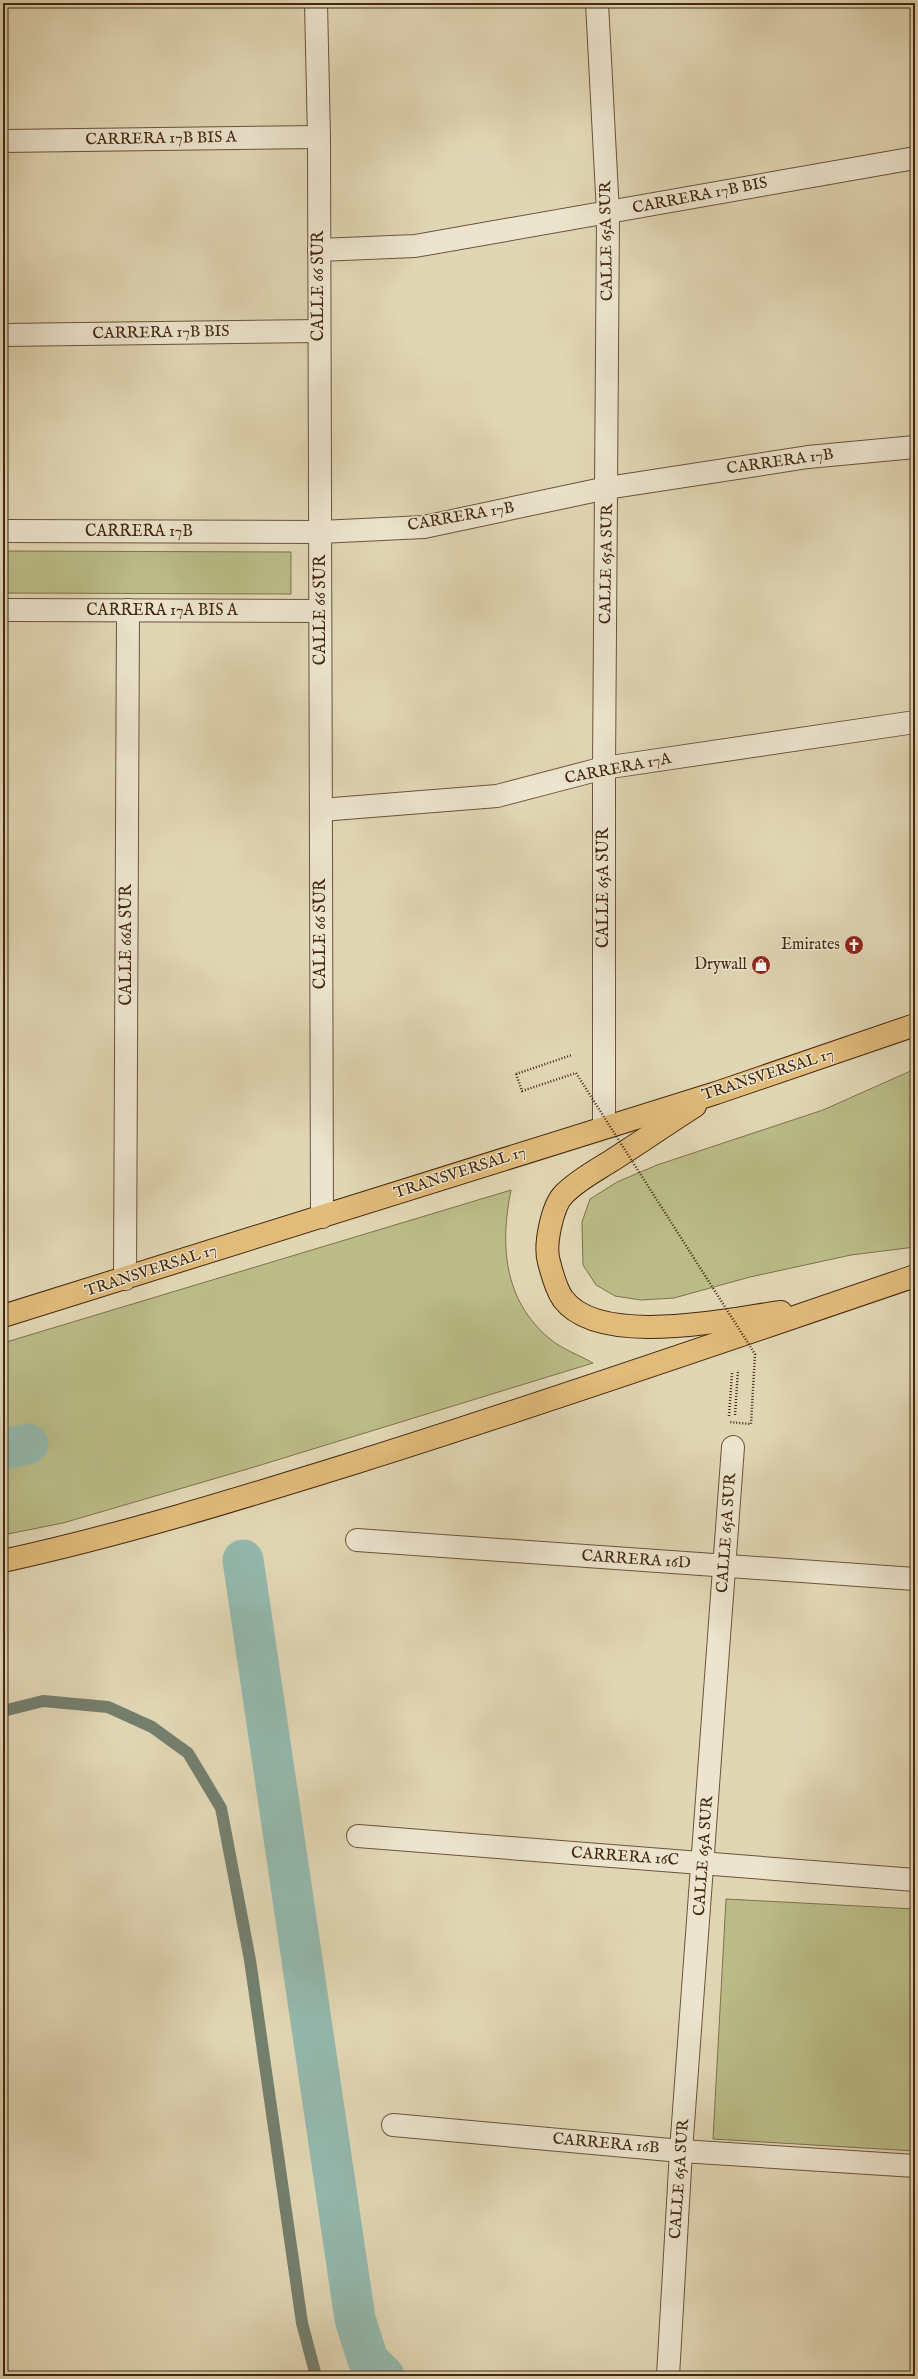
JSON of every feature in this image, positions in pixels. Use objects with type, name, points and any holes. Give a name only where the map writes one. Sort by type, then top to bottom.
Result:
[{"type":"highway","name":"TRANSVERSAL 17","points":[[3,1316],[322,1217],[604,1126],[716,1093],[915,1025]]},
{"type":"highway","points":[[716,1093],[582,1180],[563,1194],[555,1211],[548,1237],[548,1257],[563,1299],[581,1314],[601,1323],[624,1326],[662,1327],[830,1305]]},
{"type":"highway","points":[[3,1561],[76,1545],[216,1506],[482,1423],[740,1339],[830,1305],[915,1276]]},
{"type":"street","name":"CALLE 66 SUR","points":[[316,3],[319,137],[322,1217]]},
{"type":"street","name":"CALLE 65A SUR","points":[[597,3],[608,213],[608,488],[604,768],[604,1126]]},
{"type":"street","name":"CARRERA 17B BIS A","points":[[3,141],[319,137]]},
{"type":"street","name":"CARRERA 17B BIS","points":[[319,250],[415,246],[915,158]]},
{"type":"street","name":"CARRERA 17B BIS","points":[[3,335],[319,330]]},
{"type":"street","name":"CARRERA 17B","points":[[3,531],[320,532],[424,527],[608,488],[808,457],[915,447]]},
{"type":"street","name":"CARRERA 17A BIS A","points":[[3,610],[320,611]]},
{"type":"street","name":"CALLE 66A SUR","points":[[125,1279],[128,610]]},
{"type":"street","name":"CARRERA 17A","points":[[321,810],[497,796],[604,768],[915,722]]},
{"type":"street","name":"CALLE 65A SUR","points":[[668,2376],[681,2151],[733,1447]]},
{"type":"street","name":"CARRERA 16D","points":[[357,1540],[915,1579]]},
{"type":"street","name":"CARRERA 16C","points":[[358,1836],[915,1880]]},
{"type":"street","name":"CARRERA 16B","points":[[393,2125],[681,2151],[915,2166]]},
{"type":"path","points":[[556,1061],[516,1074],[522,1091],[576,1073],[756,1354],[751,1424],[729,1422],[732,1371]]},
{"type":"path","points":[[733,1447],[739,1362]]},
{"type":"green space","points":[[3,551],[291,552],[291,594],[3,593]]},
{"type":"green space","points":[[915,1069],[915,1247],[851,1255],[750,1277],[674,1298],[641,1300],[615,1296],[596,1285],[583,1265],[582,1222],[590,1199],[617,1182],[657,1165],[823,1110]]},
{"type":"green space","points":[[511,1190],[506,1231],[506,1251],[514,1289],[534,1324],[550,1339],[565,1349],[593,1363],[251,1468],[63,1523],[3,1535],[3,1343]]},
{"type":"green space","points":[[726,1899],[915,1909],[915,2151],[713,2139]]},
{"type":"waterway","points":[[3,1449],[28,1444]]},
{"type":"waterway","points":[[243,1560],[355,2319],[368,2360],[384,2376]]},
{"type":"waterway","points":[[3,1711],[43,1701],[108,1707],[152,1727],[188,1753],[221,1808],[250,1960],[302,2323],[316,2376]]},
{"type":"place","name":"Emirates","points":[[854,945]]},
{"type":"place","name":"Drywall","points":[[761,965]]}]
